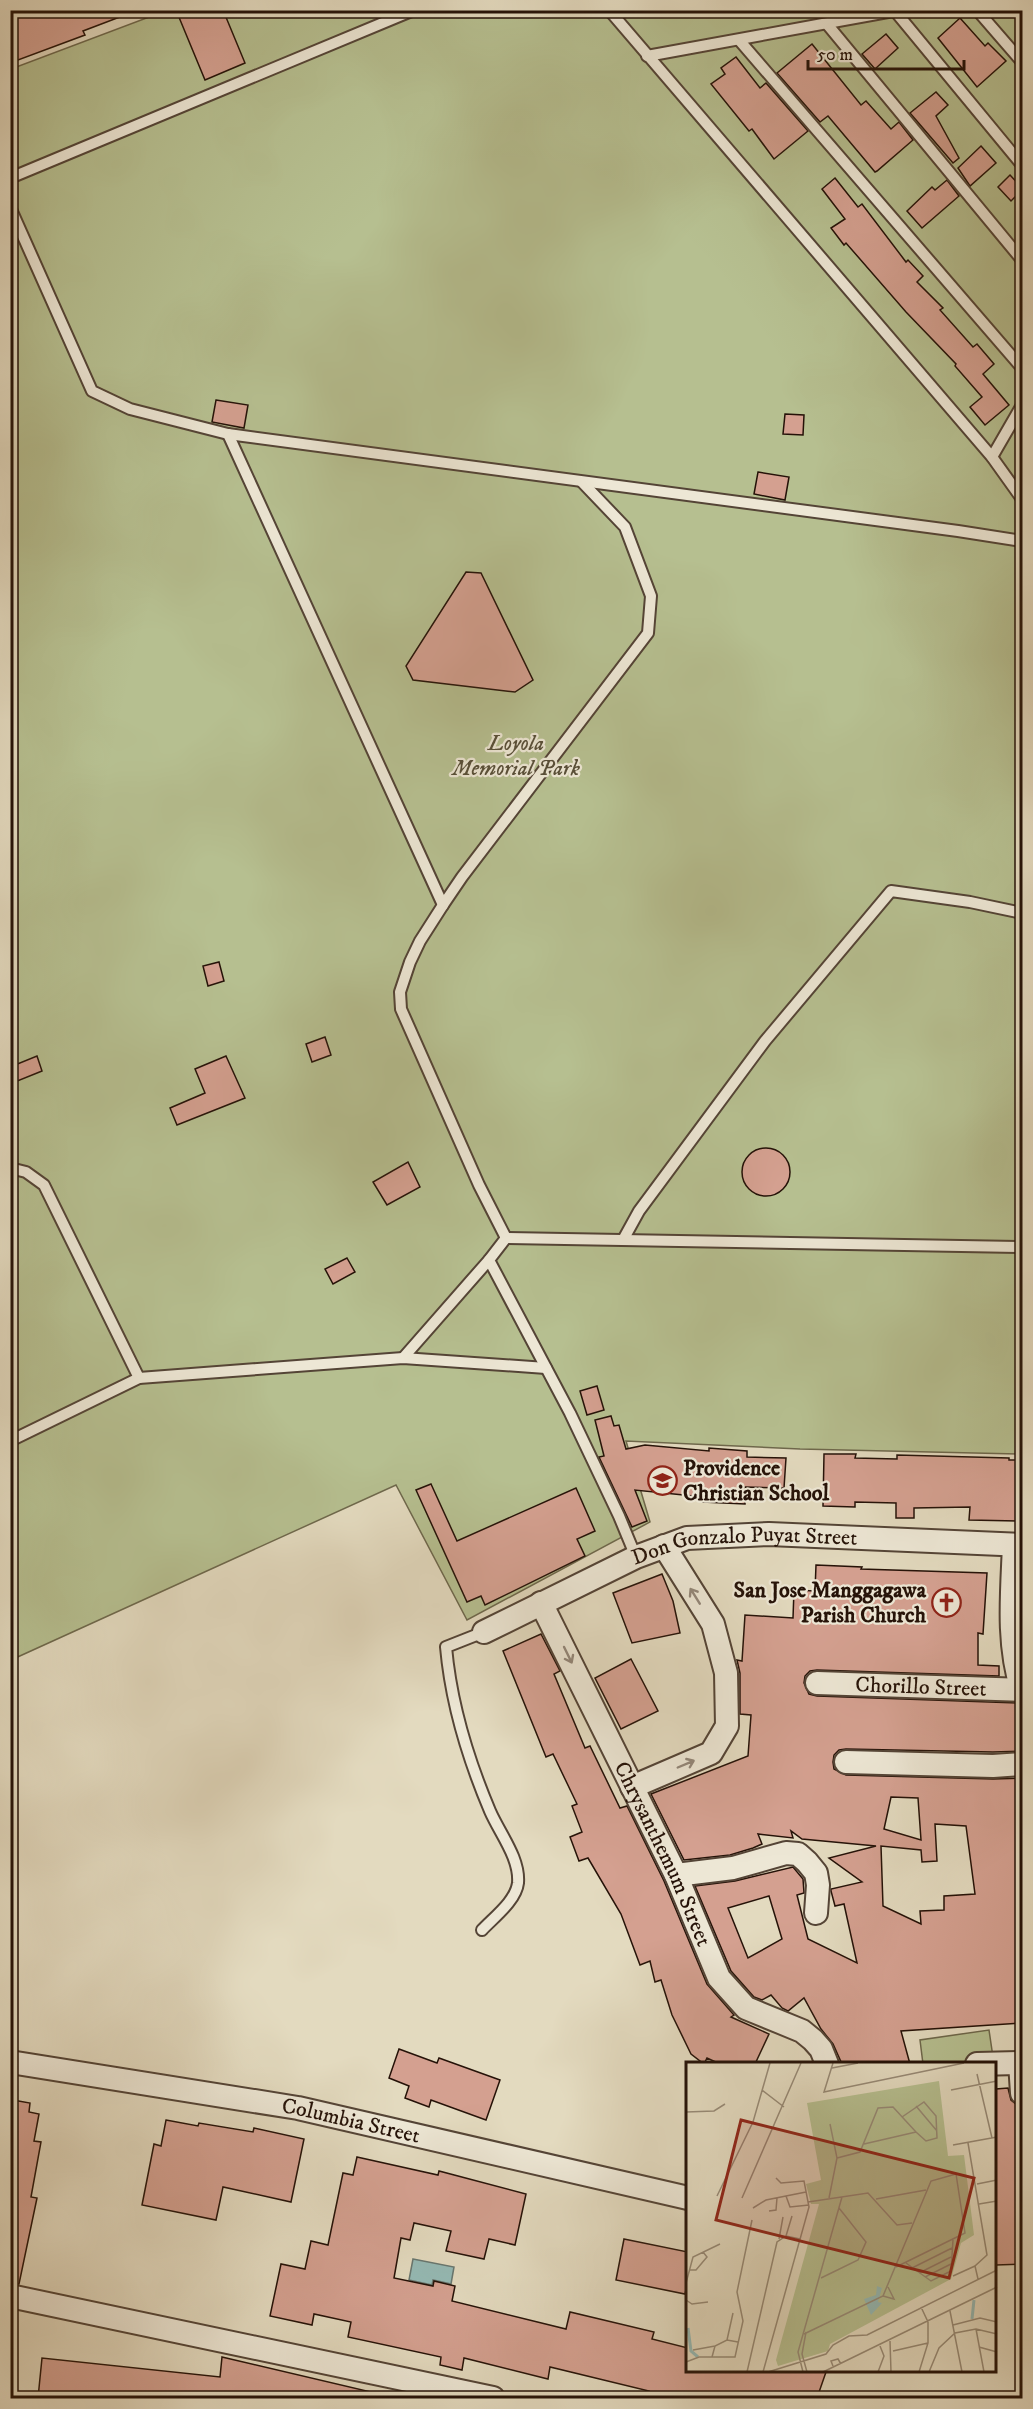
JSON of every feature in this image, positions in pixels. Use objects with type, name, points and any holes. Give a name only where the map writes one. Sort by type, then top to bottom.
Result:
[{"type":"street","name":"Don Gonzalo Puyat Street","points":[[484,1632],[636,1557],[687,1538],[769,1534],[1018,1545]]},
{"type":"street","points":[[1018,1545],[1012,1648],[1023,1690]]},
{"type":"street","points":[[632,1787],[711,1753],[727,1726],[726,1673],[713,1624],[664,1546]]},
{"type":"street","name":"Chrysanthemum Street","points":[[541,1603],[676,1875],[719,1978],[746,2008],[802,2031],[820,2049],[826,2062]]},
{"type":"street","name":"Chorillo Street","points":[[817,1683],[1023,1690]]},
{"type":"street","points":[[846,1762],[1023,1764]]},
{"type":"street","points":[[676,1875],[733,1868],[786,1853],[798,1854],[816,1873],[818,1885],[816,1913]]},
{"type":"street","name":"Columbia Street","points":[[10,2062],[298,2108],[686,2198]]},
{"type":"street","points":[[997,2064],[1021,2063],[1023,2093]]},
{"type":"street","points":[[10,2296],[493,2398]]},
{"type":"lane","points":[[10,178],[414,10]]},
{"type":"lane","points":[[609,10],[992,456],[1023,499]]},
{"type":"lane","points":[[977,10],[1023,62]]},
{"type":"lane","points":[[647,56],[897,11],[1023,165]]},
{"type":"lane","points":[[827,24],[1023,260]]},
{"type":"lane","points":[[739,40],[1023,368]]},
{"type":"lane","points":[[10,207],[92,392],[130,409],[228,434],[1023,541]]},
{"type":"lane","points":[[992,456],[1023,405]]},
{"type":"lane","points":[[228,434],[443,905]]},
{"type":"lane","points":[[506,1238],[479,1185],[401,1009],[400,992],[420,941],[462,877],[648,633],[651,596],[624,527],[582,482]]},
{"type":"lane","points":[[623,1240],[639,1211],[765,1041],[891,891],[970,902],[1023,913]]},
{"type":"lane","points":[[10,1168],[26,1172],[44,1185],[140,1378]]},
{"type":"lane","points":[[506,1238],[1023,1247]]},
{"type":"lane","points":[[403,1358],[506,1238]]},
{"type":"lane","points":[[489,1260],[546,1368],[619,1516],[636,1557]]},
{"type":"lane","points":[[10,1441],[140,1378],[403,1358],[546,1368]]},
{"type":"lane","points":[[482,1930],[514,1895],[518,1885],[517,1865],[490,1811],[457,1716],[449,1681],[446,1647],[484,1632]]},
{"type":"green space","name":"Loyola Memorial Park","points":[[165,11],[1022,11],[1022,1454],[800,1449],[626,1441],[650,1522],[467,1620],[396,1485],[11,1660],[11,69]]},
{"type":"green space","points":[[989,2030],[994,2062],[923,2062],[920,2040]]},
{"type":"water","points":[[413,2259],[454,2267],[451,2284],[433,2280],[432,2285],[409,2280]]},
{"type":"building","points":[[10,10],[133,10],[133,12],[83,31],[85,35],[10,63]]},
{"type":"building","points":[[176,10],[223,10],[245,63],[205,80]]},
{"type":"building","points":[[960,18],[985,46],[988,43],[1006,61],[977,87],[938,38]]},
{"type":"building","points":[[886,34],[898,48],[875,69],[862,54]]},
{"type":"building","points":[[812,44],[861,105],[866,101],[891,129],[899,122],[913,140],[877,171],[875,172],[828,116],[820,122],[777,73]]},
{"type":"building","points":[[736,57],[760,88],[766,83],[808,131],[774,159],[752,129],[749,131],[711,84],[725,74],[721,68]]},
{"type":"building","points":[[936,92],[948,105],[936,116],[959,158],[953,163],[910,113]]},
{"type":"building","points":[[981,146],[996,163],[970,186],[958,168]]},
{"type":"building","points":[[1010,175],[1023,189],[1011,201],[998,187]]},
{"type":"building","points":[[835,178],[858,207],[862,204],[906,262],[908,260],[923,276],[917,282],[943,308],[940,310],[973,347],[977,344],[994,364],[983,374],[1009,405],[985,425],[970,407],[982,397],[955,366],[956,364],[906,312],[846,243],[844,245],[831,228],[845,219],[822,189]]},
{"type":"building","points":[[947,180],[959,196],[922,228],[907,211],[932,187],[935,190]]},
{"type":"building","points":[[216,400],[248,405],[244,428],[212,422]]},
{"type":"building","points":[[785,414],[804,415],[803,435],[783,434]]},
{"type":"building","points":[[758,472],[789,477],[785,500],[754,494]]},
{"type":"building","points":[[466,572],[481,573],[533,680],[515,692],[413,680],[406,666]]},
{"type":"building","points":[[219,962],[224,981],[208,986],[203,966]]},
{"type":"building","points":[[325,1037],[331,1055],[312,1062],[306,1044]]},
{"type":"building","points":[[37,1056],[42,1071],[10,1084],[10,1067]]},
{"type":"building","points":[[226,1056],[245,1098],[177,1125],[170,1108],[205,1093],[195,1069]]},
{"type":"building","points":[[761,1148],[771,1148],[786,1158],[790,1172],[786,1186],[780,1192],[771,1196],[761,1196],[746,1186],[742,1177],[742,1167],[752,1152]]},
{"type":"building","points":[[408,1162],[420,1187],[387,1205],[373,1182]]},
{"type":"building","points":[[347,1258],[355,1272],[333,1284],[325,1269]]},
{"type":"building","points":[[597,1386],[604,1410],[587,1415],[580,1391]]},
{"type":"building","points":[[611,1416],[614,1426],[619,1425],[626,1449],[645,1445],[709,1451],[709,1448],[747,1451],[747,1457],[786,1458],[784,1488],[745,1487],[745,1504],[703,1502],[703,1497],[635,1490],[647,1521],[632,1527],[599,1457],[604,1456],[595,1420]]},
{"type":"building","points":[[824,1454],[856,1454],[855,1458],[897,1459],[897,1455],[1023,1460],[1023,1521],[969,1520],[970,1507],[914,1508],[914,1518],[896,1518],[896,1503],[855,1502],[855,1507],[823,1506]]},
{"type":"building","points":[[431,1484],[457,1541],[576,1488],[595,1531],[577,1539],[585,1556],[485,1605],[481,1596],[467,1602],[416,1490]]},
{"type":"building","points":[[816,1565],[862,1567],[861,1569],[987,1573],[983,1634],[978,1633],[978,1665],[999,1666],[999,1676],[817,1670],[810,1671],[805,1676],[804,1683],[809,1694],[817,1696],[1020,1703],[1023,1707],[1023,1751],[846,1749],[839,1750],[834,1755],[833,1762],[834,1769],[846,1775],[1023,1778],[1023,1885],[1021,1885],[1023,2023],[901,2031],[909,2062],[841,2062],[833,2044],[821,2029],[804,1998],[788,2011],[782,2008],[771,1995],[762,2000],[754,1997],[731,1971],[695,1886],[735,1881],[793,1867],[803,1879],[804,1893],[797,1895],[808,1939],[857,1963],[844,1904],[835,1906],[831,1889],[862,1882],[829,1858],[876,1846],[802,1839],[791,1831],[793,1838],[758,1834],[762,1844],[753,1848],[730,1855],[684,1860],[651,1794],[748,1756],[751,1715],[740,1714],[740,1673],[737,1660],[742,1661],[745,1615],[793,1618],[794,1590],[815,1591]],"holes":[[[891,1797],[918,1798],[921,1840],[884,1829]],[[935,1824],[966,1826],[975,1894],[944,1896],[944,1910],[920,1911],[921,1924],[883,1906],[881,1846],[921,1850],[922,1862],[937,1861]],[[769,1896],[782,1939],[748,1958],[728,1908]]]},
{"type":"building","points":[[662,1574],[673,1601],[680,1633],[632,1643],[613,1593]]},
{"type":"building","points":[[541,1634],[560,1671],[554,1674],[585,1748],[590,1746],[620,1808],[627,1806],[664,1881],[707,1984],[734,2015],[731,2017],[769,2034],[756,2062],[716,2062],[707,2058],[705,2062],[701,2062],[691,2054],[672,2015],[661,1980],[655,1982],[650,1961],[640,1965],[621,1914],[588,1858],[579,1861],[570,1837],[582,1832],[572,1806],[577,1804],[553,1754],[546,1757],[503,1651]]},
{"type":"building","points":[[631,1659],[658,1711],[621,1729],[595,1678]]},
{"type":"building","points":[[399,2049],[437,2063],[439,2058],[500,2080],[486,2120],[431,2100],[429,2107],[405,2098],[409,2086],[389,2078]]},
{"type":"building","points":[[1008,2088],[1011,2100],[1017,2105],[1023,2168],[1023,2264],[997,2265],[997,2089]]},
{"type":"building","points":[[13,2100],[30,2103],[29,2112],[39,2114],[34,2141],[41,2142],[31,2197],[37,2198],[19,2284],[10,2283],[10,2105]]},
{"type":"building","points":[[166,2120],[253,2132],[254,2128],[304,2139],[291,2202],[223,2187],[216,2220],[142,2205],[154,2144],[161,2146]]},
{"type":"building","points":[[357,2157],[438,2175],[439,2171],[526,2194],[515,2245],[489,2239],[484,2259],[446,2251],[451,2231],[414,2223],[410,2240],[401,2238],[394,2278],[433,2286],[434,2281],[455,2286],[452,2301],[566,2329],[570,2312],[654,2332],[652,2339],[686,2348],[686,2373],[826,2373],[817,2398],[647,2398],[649,2391],[550,2367],[548,2379],[464,2358],[462,2370],[440,2365],[441,2357],[348,2337],[351,2322],[314,2314],[312,2325],[270,2316],[281,2264],[305,2269],[311,2241],[328,2245],[343,2173],[353,2175]]},
{"type":"building","points":[[624,2239],[686,2252],[685,2294],[616,2280]]},
{"type":"building","points":[[222,2357],[371,2392],[370,2398],[38,2398],[42,2358],[220,2377]]},
{"type":"place","name":"Providence Christian School","points":[[662,1481]]},
{"type":"place","name":"San Jose Manggagawa Parish Church","points":[[947,1603]]}]
